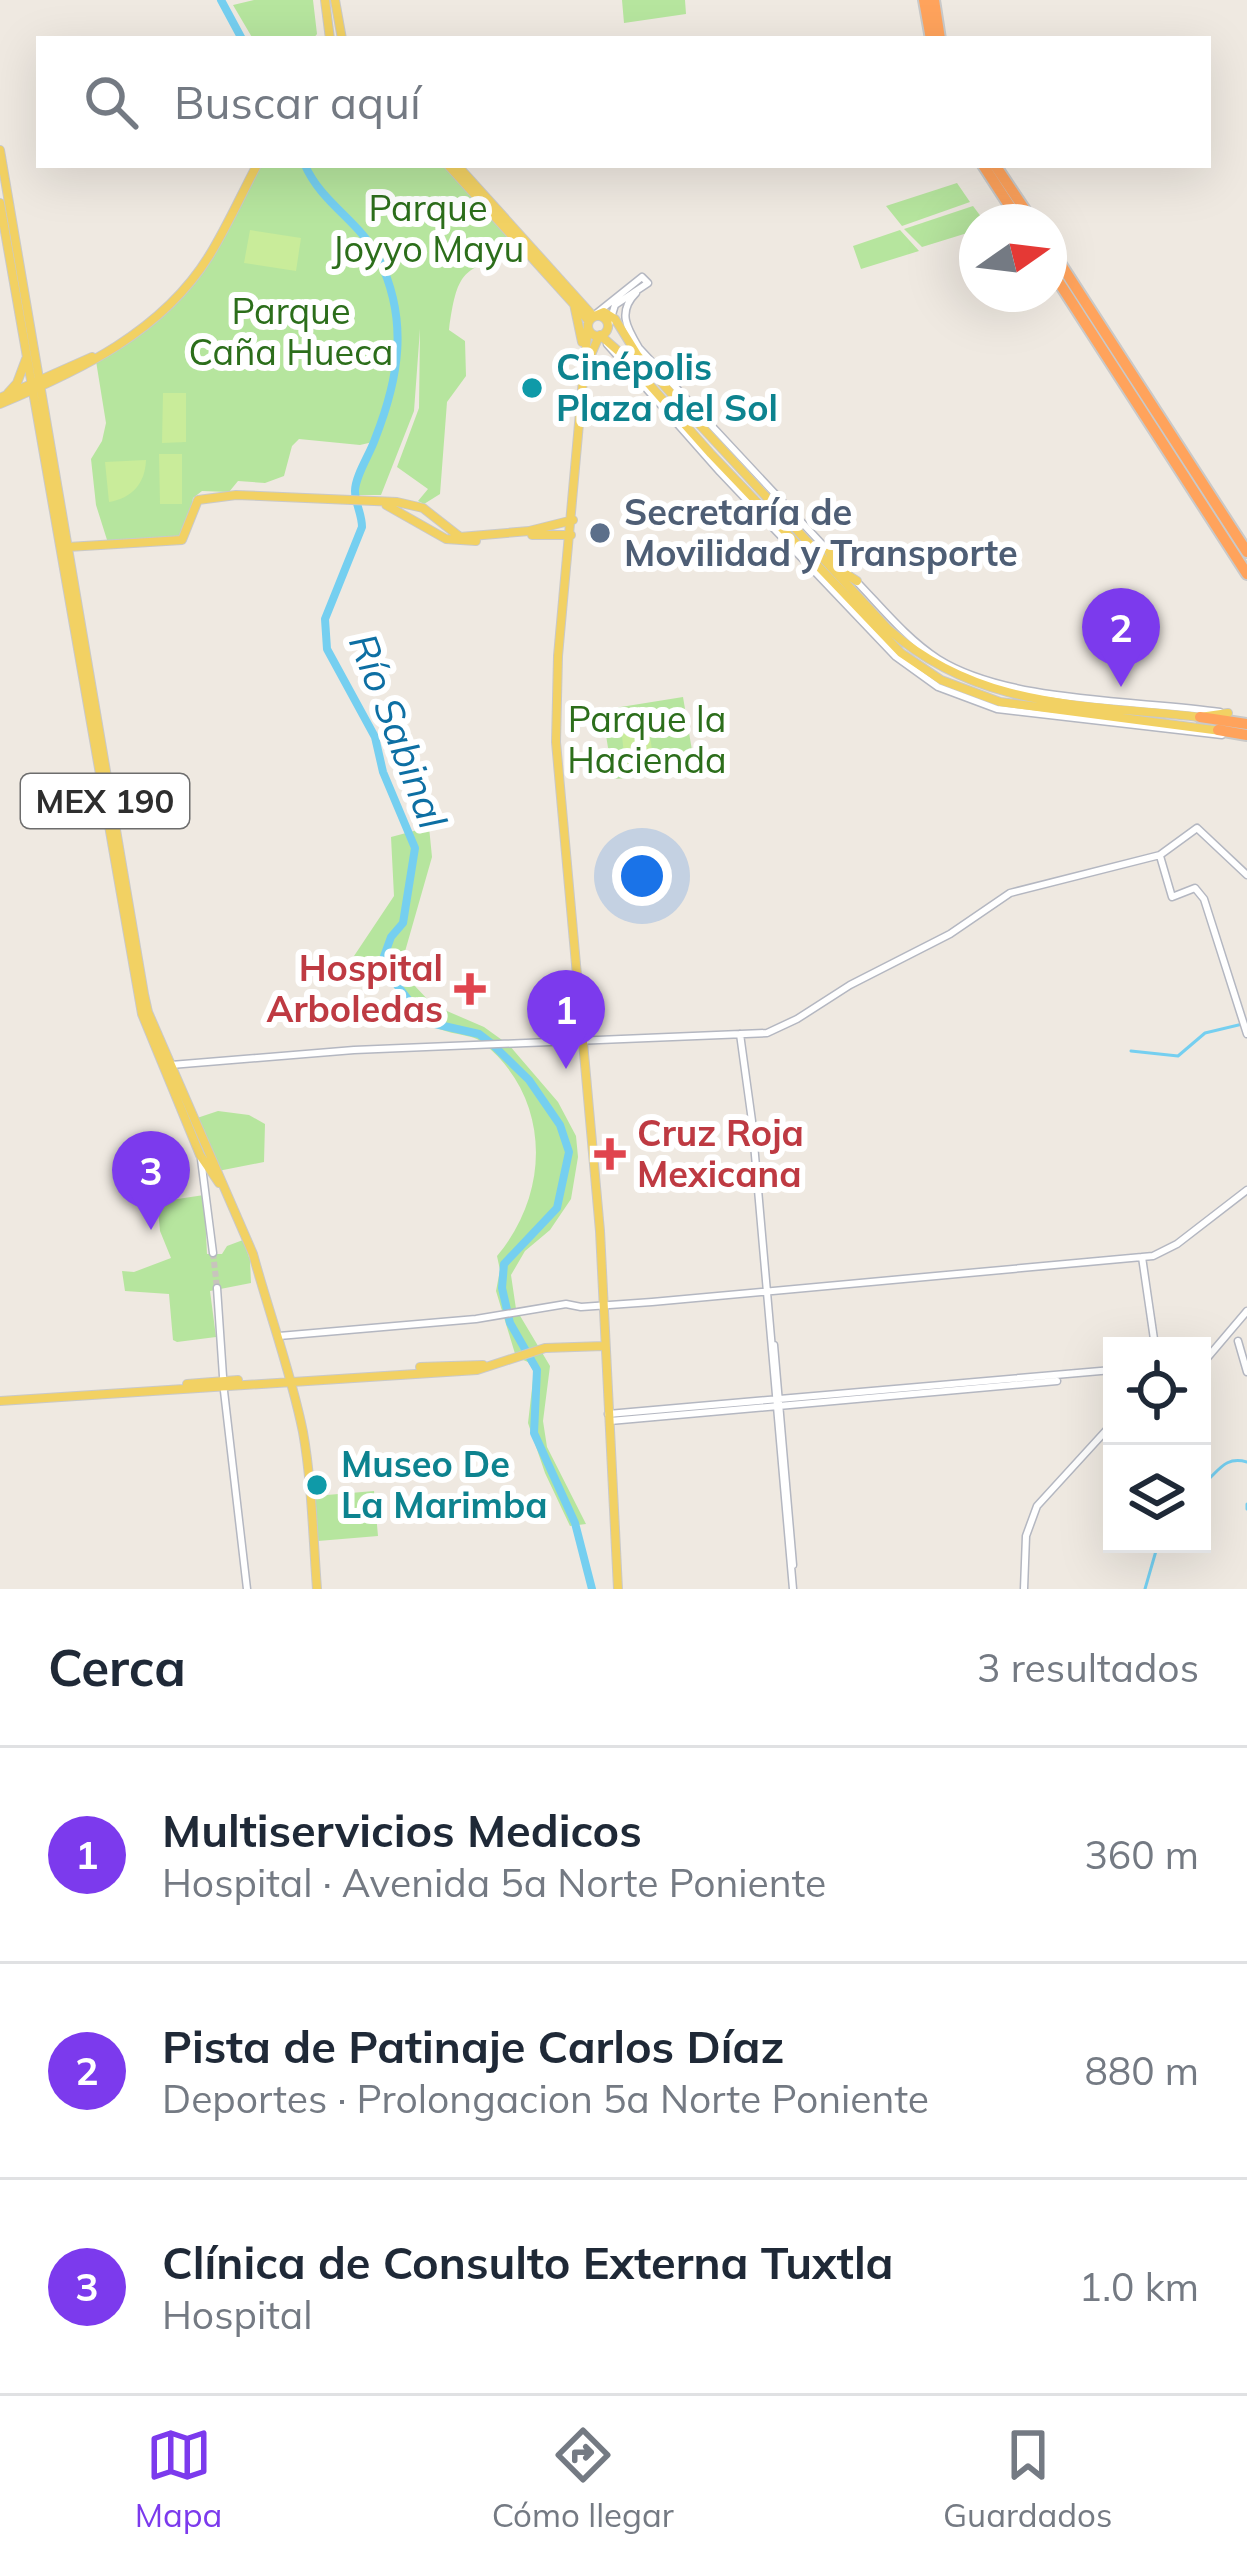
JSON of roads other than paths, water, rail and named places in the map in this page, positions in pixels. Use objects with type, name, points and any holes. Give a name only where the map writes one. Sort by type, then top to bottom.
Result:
[{"type":"highway","points":[[924,0],[930,36]]},
{"type":"highway","points":[[934,0],[940,36]]},
{"type":"highway","points":[[985,168],[1008,204]]},
{"type":"highway","points":[[997,168],[1021,204]]},
{"type":"highway","points":[[1067,284],[1247,574]]},
{"type":"highway","points":[[1092,322],[1247,552]]},
{"type":"highway","points":[[1228,713],[1247,715]]},
{"type":"highway","points":[[1200,716],[1247,724]]},
{"type":"highway","points":[[1218,730],[1247,738]]},
{"type":"main road","points":[[325,0],[330,36]]},
{"type":"main road","points":[[334,0],[341,36]]},
{"type":"main road","name":"MEX 190","points":[[0,150],[30,352]]},
{"type":"main road","points":[[3,400],[63,375],[132,332],[174,293],[203,257],[253,168]]},
{"type":"main road","points":[[455,168],[571,297],[592,318],[606,320],[584,377]]},
{"type":"main road","points":[[455,168],[592,318]]},
{"type":"main road","name":"MEX 190","points":[[0,203],[36,386],[142,1014],[253,1254],[304,1437],[317,1589]]},
{"type":"main road","points":[[571,297],[584,356]]},
{"type":"main road","points":[[592,318],[604,312],[612,316],[638,356],[677,400],[840,570],[844,586]]},
{"type":"main road","points":[[592,318],[590,332],[603,335],[625,357],[824,579],[844,586]]},
{"type":"main road","points":[[592,318],[584,356],[558,656],[556,742],[584,1041],[617,1589]]},
{"type":"main road","points":[[3,400],[20,378],[30,352],[44,369],[63,375]]},
{"type":"main road","points":[[662,374],[677,400]]},
{"type":"main road","points":[[3,400],[23,402],[40,415],[47,394],[63,375]]},
{"type":"main road","points":[[639,382],[657,395]]},
{"type":"main road","name":"MEX 190","points":[[40,415],[68,548],[144,994],[200,1155],[226,1194]]},
{"type":"main road","points":[[68,548],[182,540],[192,508],[206,496],[423,508],[460,537],[529,531],[573,520]]},
{"type":"main road","points":[[378,502],[459,542],[572,535]]},
{"type":"main road","points":[[828,557],[844,586],[901,652],[969,693],[1029,707],[1142,716],[1228,713]]},
{"type":"main road","points":[[813,566],[844,586],[888,629],[946,672],[1001,693],[1218,730]]},
{"type":"main road","points":[[1057,693],[1067,702]]},
{"type":"main road","points":[[0,1399],[477,1370],[480,1365],[538,1350],[604,1346]]},
{"type":"street","points":[[592,318],[602,306],[645,280],[625,309],[627,326],[639,348],[828,557]]},
{"type":"street","points":[[636,293],[615,304],[603,335],[639,382],[813,566]]},
{"type":"street","points":[[844,586],[940,661],[1007,686],[1228,713]]},
{"type":"street","points":[[844,586],[895,656],[938,687],[965,699],[1027,714],[1247,738]]},
{"type":"street","points":[[166,1064],[354,1050],[767,1033],[950,934],[1010,893],[1160,855],[1198,828],[1247,875]]},
{"type":"street","points":[[1160,855],[1172,898],[1195,888],[1204,898],[1247,1034]]},
{"type":"street","points":[[740,1034],[794,1589]]},
{"type":"street","points":[[200,1155],[213,1253]]},
{"type":"street","points":[[275,1336],[476,1319],[566,1304],[603,1306],[1142,1257],[1177,1244],[1247,1190]]},
{"type":"street","points":[[1142,1257],[1154,1337]]},
{"type":"street","points":[[217,1288],[247,1589]]},
{"type":"street","points":[[1211,1354],[1247,1311]]},
{"type":"street","points":[[1223,1341],[1242,1341],[1247,1372]]},
{"type":"street","points":[[607,1418],[1044,1383],[1103,1371]]},
{"type":"street","points":[[1024,1589],[1026,1536],[1037,1506],[1103,1434]]},
{"type":"waterway","name":"Río Sabinal","points":[[221,0],[240,36]]},
{"type":"waterway","name":"Río Sabinal","points":[[307,168],[379,259],[397,327],[390,394],[356,485],[362,527],[325,619],[327,649],[375,737],[383,772],[415,848],[403,923],[391,937],[383,959],[416,1010],[435,1024],[479,1034],[529,1080],[560,1125],[569,1152],[557,1208],[504,1264],[502,1288],[510,1323],[537,1370],[534,1433],[575,1523],[592,1589]]},
{"type":"waterway","points":[[1131,1051],[1178,1056],[1205,1033],[1247,1023]]},
{"type":"waterway","points":[[1211,1477],[1227,1463],[1247,1462]]},
{"type":"waterway","points":[[1247,1504],[1247,1509]]},
{"type":"waterway","points":[[1145,1589],[1155,1553]]},
{"type":"tunnel","points":[[213,1253],[217,1288]]},
{"type":"place","name":"Cinépolis Plaza del Sol","points":[[532,388]]},
{"type":"place","name":"Secretaría de Movilidad y Transporte","points":[[600,533]]},
{"type":"place","name":"Pista de Patinaje Carlos Díaz","points":[[1121,687]]},
{"type":"place","name":"Hospital Arboledas","points":[[470,989]]},
{"type":"place","name":"Multiservicios Medicos","points":[[566,1069]]},
{"type":"place","name":"Cruz Roja Mexicana","points":[[610,1154]]},
{"type":"place","name":"Clínica de Consulto Externa Tuxtla","points":[[151,1230]]},
{"type":"place","name":"Museo De La Marimba","points":[[317,1485]]},
{"type":"park label","name":"Parque Joyyo Mayu","points":[[428,228]]},
{"type":"park label","name":"Parque Caña Hueca","points":[[291,332]]},
{"type":"park label","name":"Parque la Hacienda","points":[[647,740]]}]
